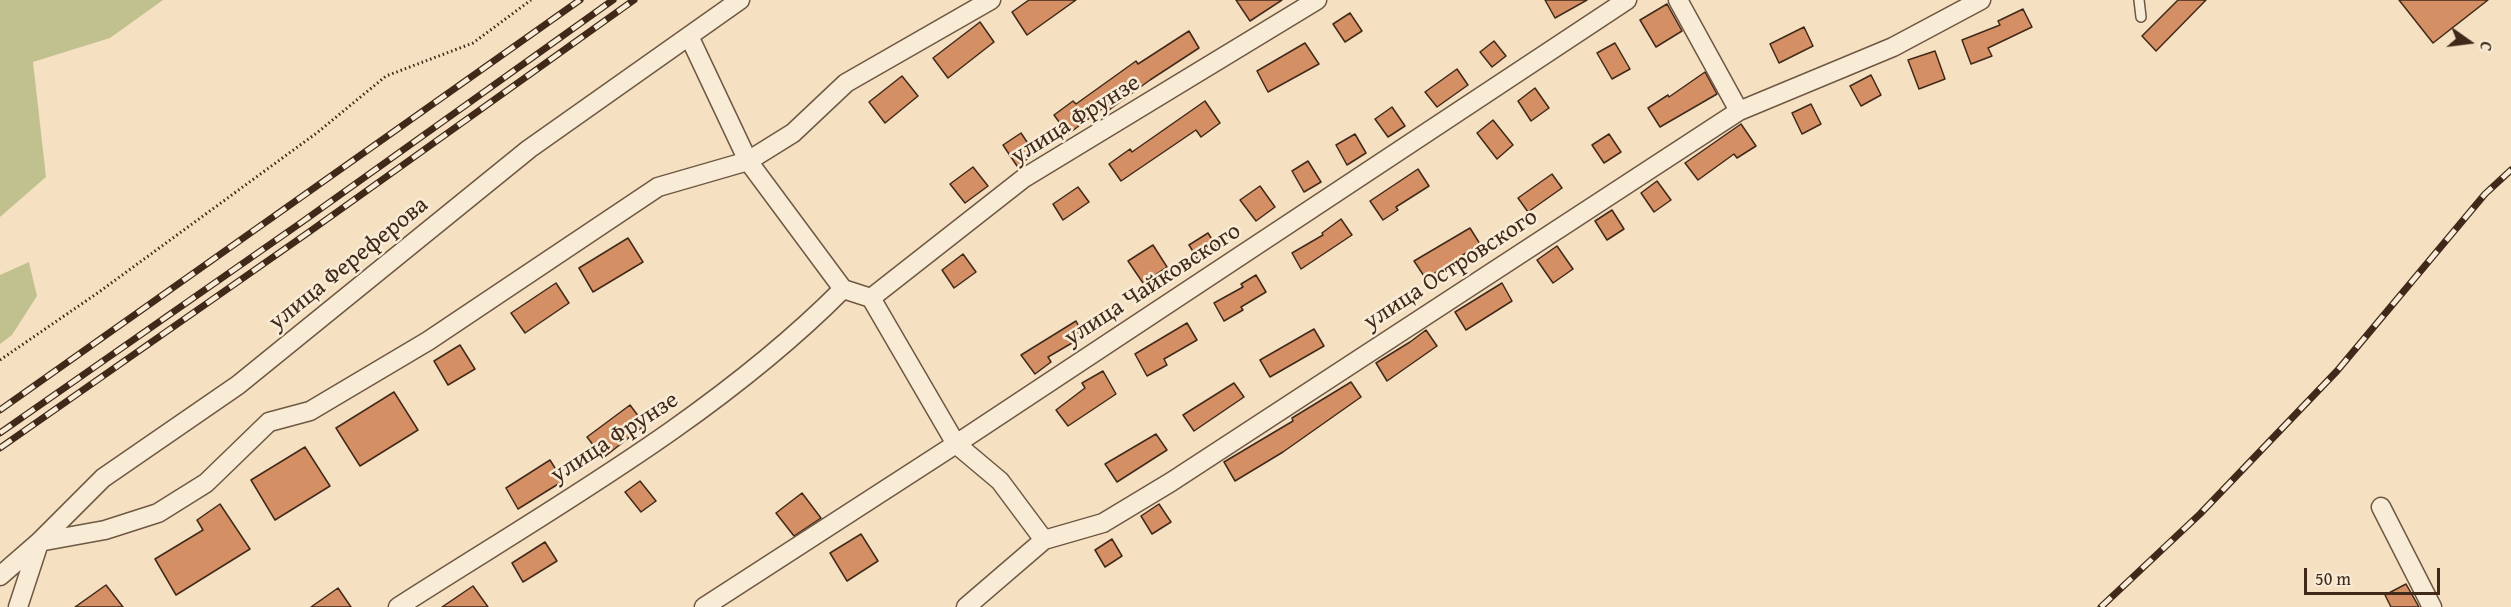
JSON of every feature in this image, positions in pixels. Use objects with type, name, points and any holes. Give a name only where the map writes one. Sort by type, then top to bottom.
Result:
[{"type":"street","name":"улица Фереферова","points":[[0,576],[39,542],[103,478],[238,385],[529,149],[740,0]]},
{"type":"street","points":[[18,607],[39,542],[105,530],[158,513],[206,483],[269,422],[310,411],[428,341],[658,187],[748,161],[794,133],[846,82],[991,0]]},
{"type":"street","name":"улица Фрунзе","points":[[871,298],[1024,178],[1317,0]]},
{"type":"street","name":"улица Чайковского","points":[[704,607],[956,444],[1627,0]]},
{"type":"street","points":[[1678,0],[1739,111]]},
{"type":"street","name":"улица Островского","points":[[966,607],[1044,540],[1103,523],[1171,482],[1739,111],[1893,47],[1981,0]]},
{"type":"street","points":[[689,36],[748,161],[843,289],[871,298],[956,444],[1000,481],[1044,540]]},
{"type":"street","name":"улица Фрунзе","points":[[398,607],[687,421],[809,322],[843,289]]},
{"type":"street","points":[[2381,507],[2432,607]]},
{"type":"lane","points":[[2139,0],[2141,16]]},
{"type":"path","points":[[0,360],[99,292],[318,132],[386,76],[473,43],[531,0]]},
{"type":"green space","points":[[0,0],[163,0],[110,38],[33,62],[46,177],[0,217]]},
{"type":"green space","points":[[29,262],[37,296],[12,335],[0,344],[0,275]]},
{"type":"building","points":[[1029,0],[1076,0],[1027,35],[1012,12]]},
{"type":"building","points":[[1236,0],[1282,0],[1250,21]]},
{"type":"building","points":[[1545,0],[1587,0],[1555,18]]},
{"type":"building","points":[[2178,0],[2206,0],[2156,51],[2142,36]]},
{"type":"building","points":[[2399,0],[2488,0],[2433,43]]},
{"type":"building","points":[[1667,4],[1682,31],[1656,47],[1640,20]]},
{"type":"building","points":[[2023,9],[2032,27],[1988,48],[1992,56],[1971,64],[1962,40],[2000,25],[1998,21]]},
{"type":"building","points":[[1350,13],[1362,31],[1345,42],[1333,24]]},
{"type":"building","points":[[980,22],[994,42],[948,78],[933,58]]},
{"type":"building","points":[[1804,27],[1813,46],[1779,63],[1770,44]]},
{"type":"building","points":[[1189,31],[1199,48],[1109,110],[1106,106],[1068,134],[1054,115],[1073,101],[1076,104],[1136,61],[1138,64]]},
{"type":"building","points":[[1494,41],[1506,56],[1492,67],[1480,52]]},
{"type":"building","points":[[1305,43],[1319,64],[1268,92],[1257,71]]},
{"type":"building","points":[[1615,43],[1630,69],[1612,79],[1597,53]]},
{"type":"building","points":[[1935,51],[1945,79],[1919,89],[1908,60]]},
{"type":"building","points":[[1457,69],[1468,85],[1437,107],[1425,92]]},
{"type":"building","points":[[1705,72],[1717,94],[1660,127],[1648,108],[1668,95],[1669,97]]},
{"type":"building","points":[[1871,75],[1881,95],[1861,106],[1850,86]]},
{"type":"building","points":[[902,76],[918,96],[885,123],[869,102]]},
{"type":"building","points":[[1535,88],[1549,108],[1531,121],[1518,101]]},
{"type":"building","points":[[1205,101],[1220,123],[1201,137],[1196,130],[1121,181],[1109,164],[1130,149],[1132,152]]},
{"type":"building","points":[[1811,104],[1821,124],[1802,134],[1792,113]]},
{"type":"building","points":[[1392,107],[1405,126],[1388,137],[1375,119]]},
{"type":"building","points":[[1493,120],[1513,145],[1497,159],[1477,133]]},
{"type":"building","points":[[1741,124],[1756,146],[1737,158],[1734,154],[1698,180],[1685,163]]},
{"type":"building","points":[[1021,133],[1035,154],[1017,166],[1003,145]]},
{"type":"building","points":[[1355,134],[1366,153],[1347,165],[1336,145]]},
{"type":"building","points":[[1609,134],[1621,152],[1604,163],[1592,145]]},
{"type":"building","points":[[1308,161],[1321,182],[1304,192],[1292,171]]},
{"type":"building","points":[[973,167],[988,186],[965,203],[950,184]]},
{"type":"building","points":[[1418,169],[1429,186],[1396,207],[1398,210],[1383,220],[1370,201]]},
{"type":"building","points":[[1552,174],[1562,188],[1528,212],[1518,198]]},
{"type":"building","points":[[1657,181],[1671,200],[1654,212],[1641,193]]},
{"type":"building","points":[[1260,186],[1275,207],[1256,221],[1240,200]]},
{"type":"building","points":[[1078,187],[1089,202],[1063,220],[1053,204]]},
{"type":"building","points":[[1612,210],[1624,229],[1607,240],[1595,221]]},
{"type":"building","points":[[1341,219],[1352,235],[1301,269],[1292,253],[1323,235],[1322,233]]},
{"type":"building","points":[[1470,228],[1480,244],[1426,279],[1414,261]]},
{"type":"building","points":[[1208,233],[1218,249],[1199,261],[1189,245]]},
{"type":"building","points":[[628,238],[643,262],[593,292],[579,268]]},
{"type":"building","points":[[1153,245],[1167,267],[1143,283],[1128,261]]},
{"type":"building","points":[[1557,246],[1573,269],[1553,283],[1537,260]]},
{"type":"building","points":[[963,254],[976,272],[954,288],[942,270]]},
{"type":"building","points":[[1256,275],[1266,292],[1241,307],[1243,310],[1224,321],[1214,303],[1243,287],[1241,284]]},
{"type":"building","points":[[556,283],[569,303],[525,333],[511,313]]},
{"type":"building","points":[[1502,283],[1512,301],[1466,330],[1455,312]]},
{"type":"building","points":[[1076,321],[1084,336],[1048,357],[1051,362],[1035,374],[1021,355]]},
{"type":"building","points":[[1187,323],[1197,340],[1164,359],[1167,365],[1147,376],[1135,354]]},
{"type":"building","points":[[1314,329],[1324,346],[1270,377],[1260,360]]},
{"type":"building","points":[[1426,330],[1437,346],[1387,381],[1376,363]]},
{"type":"building","points":[[460,345],[475,369],[448,385],[434,361]]},
{"type":"building","points":[[1103,371],[1116,394],[1068,426],[1056,410],[1085,388],[1082,383]]},
{"type":"building","points":[[1351,382],[1361,397],[1283,452],[1235,481],[1224,462],[1293,421],[1292,418]]},
{"type":"building","points":[[1234,383],[1244,397],[1194,431],[1183,415]]},
{"type":"building","points":[[394,392],[418,430],[360,466],[336,428]]},
{"type":"building","points":[[630,405],[645,425],[603,458],[587,437]]},
{"type":"building","points":[[1156,434],[1167,450],[1117,482],[1105,464]]},
{"type":"building","points":[[305,447],[330,486],[275,520],[251,480]]},
{"type":"building","points":[[550,460],[563,481],[518,509],[506,488]]},
{"type":"building","points":[[640,481],[656,501],[641,512],[625,492]]},
{"type":"building","points":[[802,493],[821,518],[794,536],[776,513]]},
{"type":"building","points":[[220,504],[250,549],[176,595],[155,559],[203,530],[197,520]]},
{"type":"building","points":[[1159,504],[1171,522],[1152,534],[1141,516]]},
{"type":"building","points":[[861,534],[878,561],[847,581],[830,553]]},
{"type":"building","points":[[1112,539],[1122,556],[1105,567],[1095,550]]},
{"type":"building","points":[[545,542],[557,561],[523,582],[512,563]]},
{"type":"building","points":[[2406,584],[2419,607],[2391,607],[2385,595]]},
{"type":"building","points":[[106,585],[123,607],[75,607]]},
{"type":"building","points":[[473,586],[488,607],[442,607]]},
{"type":"building","points":[[338,588],[351,607],[311,607]]},
{"type":"railway","points":[[0,410],[580,0]]},
{"type":"railway","points":[[0,433],[302,222],[613,0]]},
{"type":"railway","points":[[0,448],[309,232],[634,0]]},
{"type":"railway","points":[[2101,607],[2200,514],[2337,371],[2485,194],[2511,170]]}]
